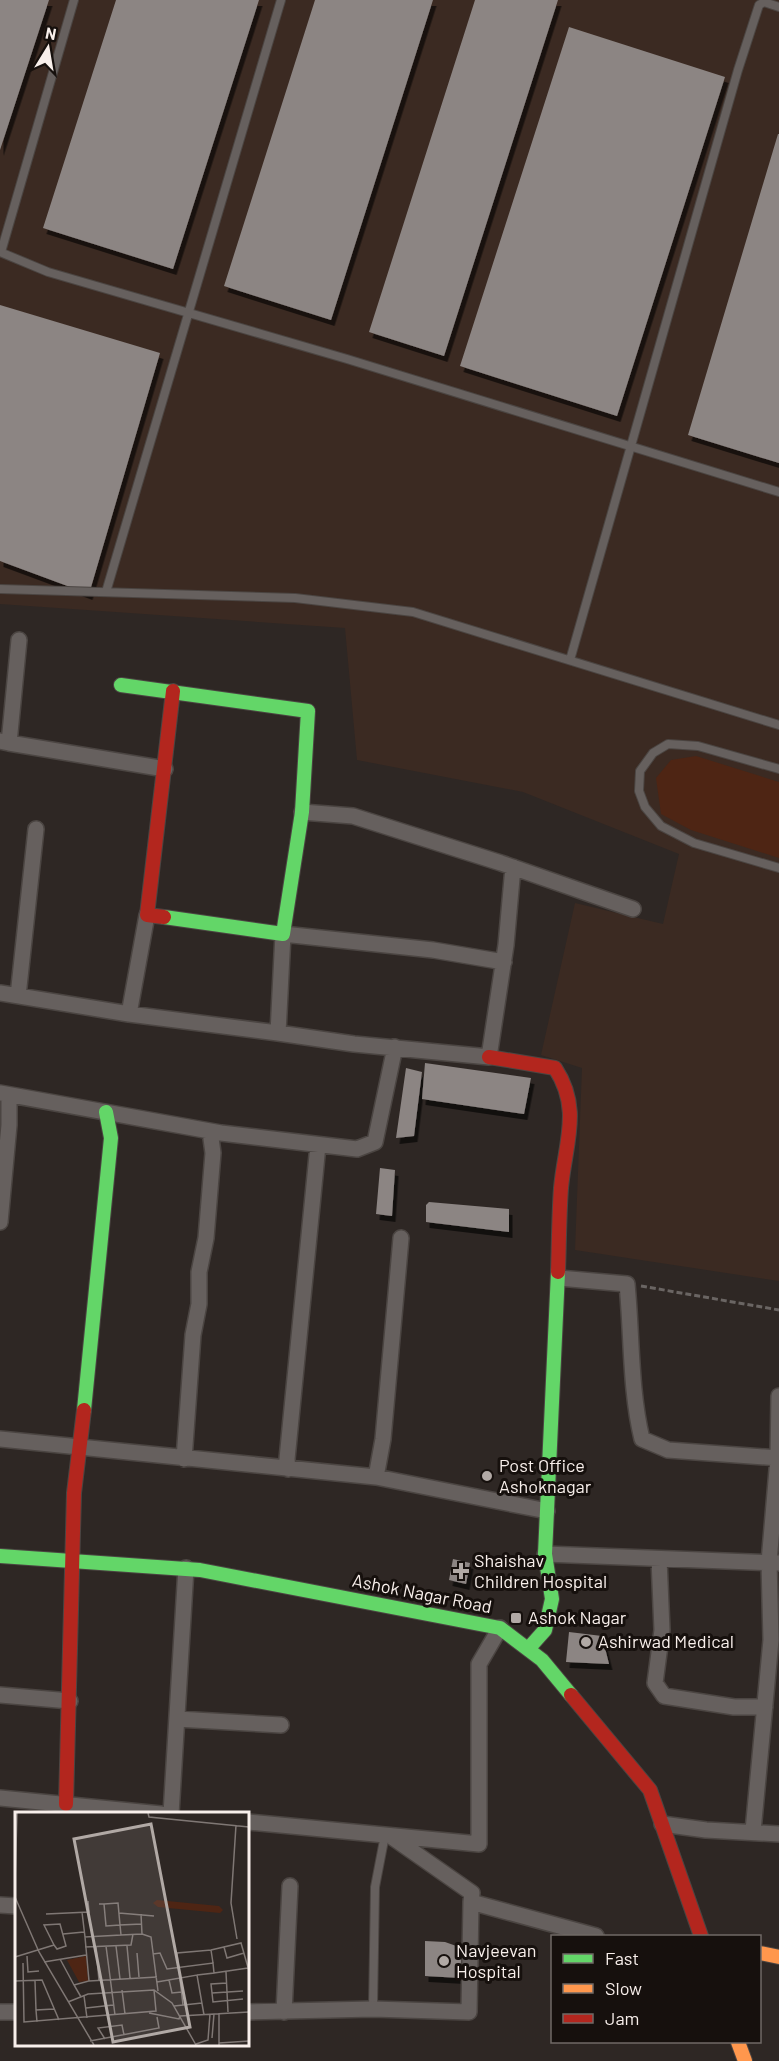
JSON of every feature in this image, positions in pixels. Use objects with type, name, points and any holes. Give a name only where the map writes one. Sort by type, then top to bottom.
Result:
[{"type":"street","points":[[19,639],[5,742],[165,769]]},
{"type":"street","points":[[121,685],[308,711],[302,812],[283,934],[278,1033]]},
{"type":"street","points":[[129,1014],[147,915],[173,691]]},
{"type":"street","points":[[302,812],[353,816],[513,867],[633,909]]},
{"type":"street","points":[[18,996],[36,829]]},
{"type":"street","points":[[489,1057],[504,962],[513,867]]},
{"type":"street","points":[[147,915],[283,934],[433,950],[504,962]]},
{"type":"street","points":[[0,993],[129,1014],[489,1057],[555,1068],[567,1086],[571,1112],[561,1188],[559,1278],[545,1554],[552,1599],[545,1630],[528,1649]]},
{"type":"street","points":[[0,1222],[9,1125],[4,1094],[210,1131],[357,1149],[375,1142],[395,1047]]},
{"type":"street","points":[[66,1804],[74,1493],[81,1449],[111,1138],[106,1112]]},
{"type":"street","points":[[184,1459],[193,1335],[199,1304],[199,1272],[206,1238],[213,1153],[210,1131]]},
{"type":"street","points":[[288,1469],[286,1459],[318,1145]]},
{"type":"street","points":[[376,1477],[383,1439],[401,1238]]},
{"type":"street","points":[[559,1278],[627,1284],[635,1408],[642,1439],[668,1450],[778,1458]]},
{"type":"street","points":[[753,1831],[771,1640],[779,1396]]},
{"type":"street","points":[[0,1439],[81,1449],[376,1477],[547,1511]]},
{"type":"street","points":[[545,1554],[774,1562]]},
{"type":"street","name":"Ashok Nagar Road","points":[[0,1556],[186,1568],[500,1628],[542,1660],[650,1790],[698,1934]]},
{"type":"street","points":[[659,1558],[662,1630],[655,1683],[664,1696],[734,1707],[765,1707]]},
{"type":"street","points":[[171,1812],[186,1568]]},
{"type":"street","points":[[249,1822],[479,1844],[479,1664],[500,1628]]},
{"type":"street","points":[[0,1695],[69,1701]]},
{"type":"street","points":[[177,1719],[281,1725]]},
{"type":"street","points":[[0,1798],[142,1812]]},
{"type":"street","points":[[662,1824],[706,1830],[779,1834]]},
{"type":"street","points":[[249,2012],[374,2010],[469,2012],[472,1893],[388,1835]]},
{"type":"street","points":[[284,2012],[290,1886]]},
{"type":"street","points":[[471,1902],[592,1935]]},
{"type":"street","points":[[0,1905],[15,1906]]},
{"type":"street","points":[[761,1953],[779,1957]]},
{"type":"street","points":[[738,2043],[745,2061]]},
{"type":"lane","points":[[74,0],[0,252],[48,272],[347,359],[779,492]]},
{"type":"lane","points":[[106,592],[281,0]]},
{"type":"lane","points":[[570,660],[628,447],[759,5],[764,2],[779,7]]},
{"type":"lane","points":[[0,589],[295,598],[413,612],[779,725]]},
{"type":"lane","points":[[779,770],[698,746],[668,744],[653,753],[640,771],[639,791],[645,807],[661,826],[694,843],[779,868]]},
{"type":"lane","points":[[374,2010],[375,1887],[388,1835]]},
{"type":"path","points":[[627,1284],[779,1310]]},
{"type":"shaded area","points":[[0,0],[779,0],[779,1281],[575,1250],[582,1068],[541,1055],[575,903],[663,924],[679,854],[523,792],[357,760],[345,628],[0,604]]},
{"type":"shaded area","points":[[696,756],[779,782],[779,858],[691,830],[661,814],[656,778],[671,760]]},
{"type":"building","points":[[0,0],[49,0],[0,150]]},
{"type":"building","points":[[116,0],[259,0],[173,269],[43,228]]},
{"type":"building","points":[[315,0],[433,0],[331,320],[224,286]]},
{"type":"building","points":[[475,0],[558,0],[444,356],[369,332]]},
{"type":"building","points":[[569,27],[725,77],[617,416],[460,366]]},
{"type":"building","points":[[779,134],[779,463],[688,435]]},
{"type":"building","points":[[0,305],[160,353],[89,594],[0,561]]},
{"type":"building","points":[[425,1063],[531,1078],[524,1114],[422,1099]]},
{"type":"building","points":[[406,1068],[422,1072],[414,1136],[396,1138]]},
{"type":"building","points":[[380,1168],[395,1170],[392,1216],[376,1214]]},
{"type":"building","points":[[429,1202],[509,1209],[509,1232],[426,1222],[426,1205]]},
{"type":"building","points":[[453,1559],[470,1563],[466,1584],[449,1580]]},
{"type":"building","name":"Ashirwad Medical","points":[[569,1632],[602,1636],[609,1664],[566,1662]]},
{"type":"building","name":"Navjeevan Hospital","points":[[425,1941],[445,1942],[462,1948],[461,1978],[425,1976]]},
{"type":"traffic: fast","points":[[121,685],[308,711],[302,812],[283,934],[164,917]]},
{"type":"traffic: fast","points":[[84,1410],[111,1138],[106,1112]]},
{"type":"traffic: fast","points":[[528,1649],[545,1630],[552,1599],[545,1554],[558,1272]]},
{"type":"traffic: fast","points":[[0,1556],[200,1570],[500,1628],[542,1660],[571,1695]]},
{"type":"traffic: slow","points":[[761,1953],[779,1957]]},
{"type":"traffic: slow","points":[[738,2043],[745,2061]]},
{"type":"traffic: jam","points":[[164,917],[147,915],[173,691]]},
{"type":"traffic: jam","points":[[489,1057],[555,1068],[568,1098],[570,1126],[561,1188],[558,1272]]},
{"type":"traffic: jam","points":[[66,1804],[74,1493],[84,1410]]},
{"type":"traffic: jam","points":[[571,1695],[650,1790],[701,1935]]},
{"type":"place","name":"Post Office Ashoknagar","points":[[487,1476]]},
{"type":"place","name":"Shaishav Children Hospital","points":[[461,1571]]},
{"type":"place","name":"Ashok Nagar","points":[[516,1618]]},
{"type":"place","name":"Ashirwad Medical","points":[[586,1642]]},
{"type":"place","name":"Navjeevan Hospital","points":[[444,1961]]}]
